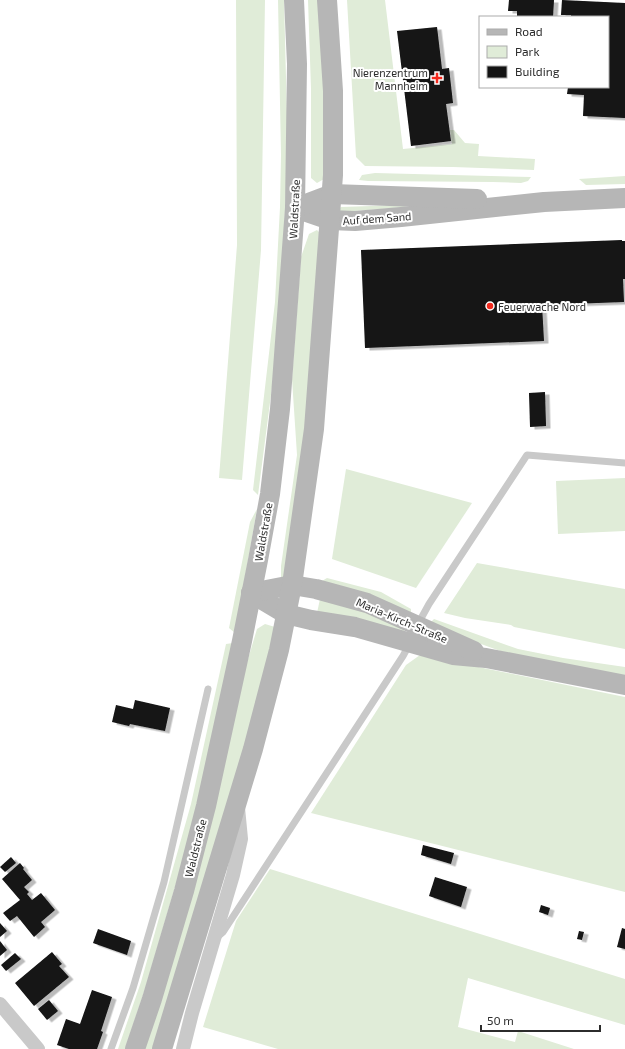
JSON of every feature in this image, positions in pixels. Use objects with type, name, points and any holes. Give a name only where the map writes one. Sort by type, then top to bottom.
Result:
[{"type":"main road","name":"Waldstraße","points":[[135,1049],[186,884],[208,798],[270,494],[280,410],[295,208],[296,64],[294,0]]},
{"type":"main road","points":[[162,1049],[253,749],[279,650],[292,585],[314,429],[332,194],[333,90],[327,0]]},
{"type":"main road","name":"Auf dem Sand","points":[[295,208],[332,194],[544,202]]},
{"type":"main road","name":"Auf dem Sand","points":[[295,208],[330,220],[355,221],[544,202],[625,198]]},
{"type":"main road","points":[[251,593],[292,585]]},
{"type":"main road","name":"Maria-Kirch-Straße","points":[[292,585],[316,589],[367,603],[414,635]]},
{"type":"main road","name":"Maria-Kirch-Straße","points":[[251,593],[286,614],[311,620],[414,635],[466,648],[486,658],[623,684]]},
{"type":"street","points":[[183,1049],[241,839],[237,802]]},
{"type":"street","points":[[0,1004],[38,1049]]},
{"type":"lane","points":[[214,940],[224,932],[404,656],[429,604],[527,455],[625,463]]},
{"type":"lane","name":"Waldstraße","points":[[111,1049],[133,988],[164,882],[208,690]]},
{"type":"green space","points":[[236,0],[265,0],[261,250],[242,480],[219,478],[237,245]]},
{"type":"green space","points":[[278,0],[284,0],[288,155],[280,304],[272,387],[258,495],[253,490],[275,302],[280,207],[281,155]]},
{"type":"green space","points":[[308,0],[318,0],[326,82],[324,179],[317,183],[311,178],[311,89]]},
{"type":"green space","points":[[347,0],[385,0],[403,149],[452,144],[450,130],[454,130],[465,143],[479,144],[478,156],[535,159],[534,170],[365,166],[356,157]]},
{"type":"green space","points":[[375,173],[531,177],[528,181],[521,183],[359,180],[362,175]]},
{"type":"green space","points":[[625,176],[625,184],[586,185],[579,179]]},
{"type":"green space","points":[[401,205],[407,207],[341,212],[339,209],[341,207]]},
{"type":"green space","points":[[317,230],[320,233],[303,463],[285,580],[281,580],[281,566],[297,455],[292,379],[301,257],[309,234]]},
{"type":"green space","points":[[346,469],[472,503],[416,588],[332,559]]},
{"type":"green space","points":[[625,478],[625,531],[558,534],[556,481]]},
{"type":"green space","points":[[257,509],[235,633],[229,628],[250,522]]},
{"type":"green space","points":[[477,563],[625,589],[625,649],[514,627],[511,625],[465,618],[444,613]]},
{"type":"green space","points":[[327,578],[381,592],[411,609],[411,613],[322,581]]},
{"type":"green space","points":[[320,599],[355,608],[405,627],[403,634],[317,613]]},
{"type":"green space","points":[[434,619],[518,649],[563,658],[625,667],[625,675],[612,674],[503,652],[470,640],[431,622]]},
{"type":"green space","points":[[265,624],[275,627],[261,691],[154,1049],[144,1049],[248,659],[257,629]]},
{"type":"green space","points":[[233,643],[199,805],[146,986],[125,1049],[118,1049],[141,982],[191,804],[226,644]]},
{"type":"green space","points":[[420,655],[625,697],[625,892],[311,813],[406,665]]},
{"type":"green space","points":[[270,869],[625,979],[625,1025],[468,978],[458,1027],[515,1042],[518,1031],[574,1049],[278,1049],[203,1027],[236,921]]},
{"type":"building","points":[[509,0],[554,0],[553,16],[517,16],[517,11],[508,11]]},
{"type":"building","points":[[562,0],[625,3],[625,118],[583,116],[584,95],[567,94],[568,88],[609,88],[609,16],[561,15]]},
{"type":"building","points":[[437,27],[442,69],[449,68],[453,103],[446,104],[451,141],[411,146],[397,31]]},
{"type":"building","points":[[625,241],[625,279],[623,279],[624,302],[542,305],[544,341],[365,348],[361,250]]},
{"type":"building","points":[[545,392],[546,426],[530,427],[529,393]]},
{"type":"building","points":[[135,700],[170,708],[165,731],[112,722],[116,705],[133,709]]},
{"type":"building","points":[[423,845],[454,853],[451,864],[421,855]]},
{"type":"building","points":[[11,857],[16,863],[5,872],[0,867]]},
{"type":"building","points":[[20,863],[32,880],[24,887],[29,892],[27,894],[32,900],[41,893],[55,910],[41,922],[45,927],[34,937],[17,916],[10,921],[3,913],[20,900],[2,879]]},
{"type":"building","points":[[435,877],[467,887],[461,907],[429,896]]},
{"type":"building","points":[[541,905],[550,908],[548,915],[539,912]]},
{"type":"building","points":[[0,923],[7,931],[0,937]]},
{"type":"building","points":[[622,928],[625,929],[625,949],[617,947]]},
{"type":"building","points":[[98,929],[131,941],[127,955],[93,943]]},
{"type":"building","points":[[579,931],[584,932],[582,940],[577,939]]},
{"type":"building","points":[[0,941],[7,950],[0,956]]},
{"type":"building","points":[[52,952],[62,964],[59,966],[69,977],[34,1006],[15,983]]},
{"type":"building","points":[[15,953],[21,959],[6,971],[1,965]]},
{"type":"building","points":[[92,990],[112,997],[97,1049],[69,1049],[57,1045],[66,1019],[80,1024]]},
{"type":"building","points":[[49,1000],[58,1011],[47,1020],[38,1009]]},
{"type":"place","name":"Nierenzentrum Mannheim","points":[[437,78]]},
{"type":"place","name":"Feuerwache Nord","points":[[490,306]]}]
